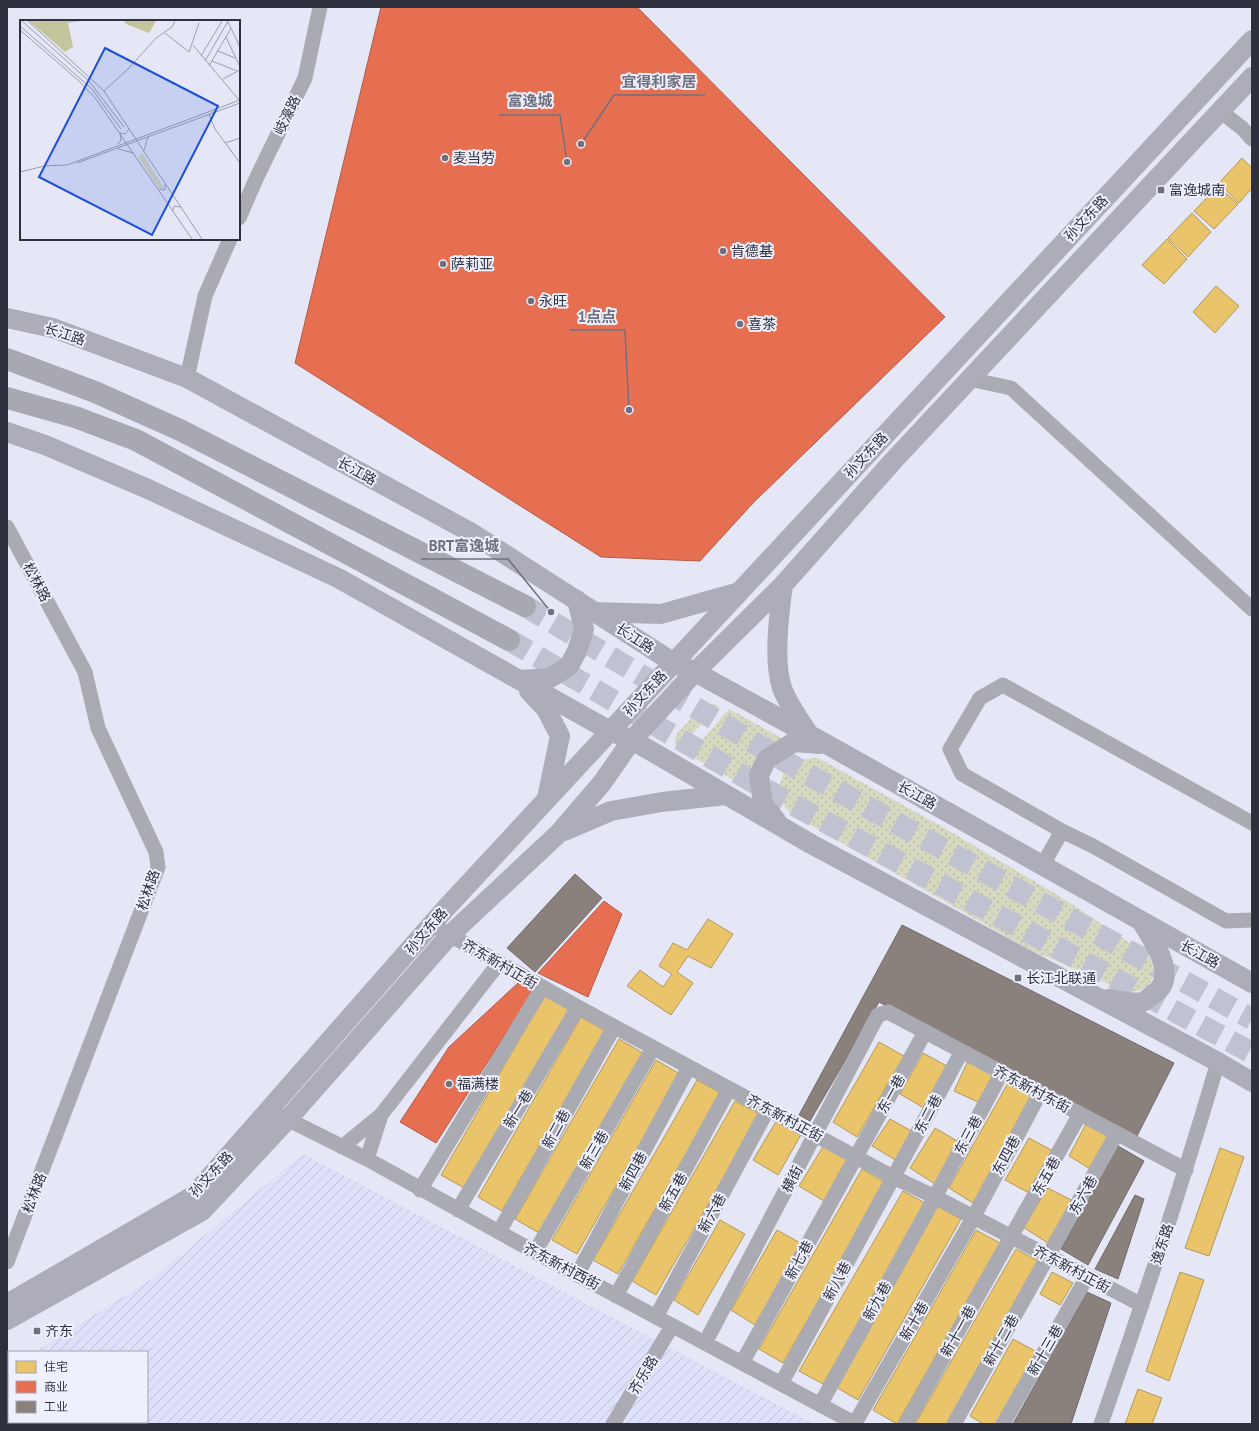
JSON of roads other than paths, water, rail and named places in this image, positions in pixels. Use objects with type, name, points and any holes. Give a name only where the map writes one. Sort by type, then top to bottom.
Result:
[{"type":"highway","points":[[7,359],[95,392],[180,430],[525,606]]},
{"type":"highway","points":[[7,398],[75,417],[136,440],[509,640]]},
{"type":"main road","name":"孙文东路","points":[[7,1304],[193,1196],[432,924],[1252,40]]},
{"type":"main road","name":"孙文东路","points":[[7,1320],[202,1211],[288,1119],[450,935],[559,833],[602,783],[632,740],[695,672],[783,585],[893,460],[1252,77]]},
{"type":"main road","name":"长江路","points":[[7,318],[53,328],[187,378],[470,532],[674,663],[695,672],[828,745],[1252,983]]},
{"type":"main road","points":[[7,432],[45,445],[148,489],[338,578],[610,731],[632,740],[811,844],[1218,1062],[1252,1082]]},
{"type":"main road","points":[[783,585],[779,617],[778,674],[782,689],[809,735]]},
{"type":"main road","points":[[594,612],[661,614],[739,592]]},
{"type":"main road","points":[[519,680],[550,678],[569,666],[577,651],[584,629],[577,600]]},
{"type":"main road","points":[[519,680],[546,709],[560,736],[547,799]]},
{"type":"main road","points":[[780,826],[763,804],[759,774],[767,759],[794,742],[828,745]]},
{"type":"main road","points":[[559,833],[611,811],[662,802],[726,795]]},
{"type":"main road","points":[[1098,998],[1143,1002],[1159,990],[1165,979],[1162,957],[1142,922]]},
{"type":"street","name":"岐濠路","points":[[240,216],[305,78],[320,7]]},
{"type":"street","points":[[1220,111],[1242,128],[1252,139]]},
{"type":"street","points":[[187,378],[205,296],[230,240]]},
{"type":"street","points":[[969,379],[1011,388],[1252,609]]},
{"type":"street","name":"松林路","points":[[7,527],[85,672],[98,728],[156,852],[158,867],[7,1262]]},
{"type":"street","points":[[1252,823],[1003,685],[980,698],[950,749],[962,774],[1062,831],[1093,846],[1226,921],[1252,920]]},
{"type":"street","points":[[1042,866],[1062,831]]},
{"type":"street","name":"齐东新村正街","points":[[432,924],[578,1008],[894,1177],[1142,1305]]},
{"type":"street","points":[[342,1147],[381,1115],[498,963]]},
{"type":"street","points":[[420,1190],[542,988]]},
{"type":"street","name":"新一巷","points":[[458,1210],[578,1008]]},
{"type":"street","name":"齐东新村东街","points":[[878,1015],[888,1012],[1186,1170]]},
{"type":"street","name":"横街","points":[[705,1343],[878,1015]]},
{"type":"street","name":"新二巷","points":[[499,1232],[614,1027]]},
{"type":"street","name":"东一巷","points":[[857,1156],[926,1032]]},
{"type":"street","name":"新三巷","points":[[535,1252],[653,1048]]},
{"type":"street","name":"东二巷","points":[[894,1177],[962,1051]]},
{"type":"street","name":"逸东路","points":[[1101,1424],[1186,1170],[1218,1062]]},
{"type":"street","name":"新四巷","points":[[577,1275],[689,1067]]},
{"type":"street","name":"东三巷","points":[[935,1197],[1002,1072]]},
{"type":"street","name":"新五巷","points":[[616,1296],[729,1088]]},
{"type":"street","name":"东四巷","points":[[973,1218],[1040,1093]]},
{"type":"street","name":"新六巷","points":[[656,1317],[768,1109]]},
{"type":"street","name":"齐东新村西街","points":[[269,1110],[367,1159],[420,1190],[855,1424]]},
{"type":"street","name":"东五巷","points":[[1011,1237],[1080,1114]]},
{"type":"street","points":[[367,1159],[381,1115]]},
{"type":"street","name":"东六巷","points":[[1048,1256],[1117,1134]]},
{"type":"street","name":"新七巷","points":[[742,1363],[857,1156]]},
{"type":"street","name":"新八巷","points":[[781,1384],[894,1177]]},
{"type":"street","name":"新九巷","points":[[820,1405],[935,1197]]},
{"type":"street","name":"新十巷","points":[[855,1424],[973,1218]]},
{"type":"street","name":"新十一巷","points":[[906,1424],[1011,1237]]},
{"type":"street","name":"新十二巷","points":[[954,1424],[1048,1256]]},
{"type":"street","name":"新十三巷","points":[[1004,1424],[1087,1277]]},
{"type":"street","name":"齐乐路","points":[[613,1424],[672,1326]]},
{"type":"tunnel","points":[[525,606],[800,770],[1252,1019]]},
{"type":"tunnel","points":[[509,640],[779,797],[1252,1053]]},
{"type":"place","name":"宜得利家居","points":[[581,144]]},
{"type":"place","name":"麦当劳","points":[[445,158]]},
{"type":"place","name":"富逸城","points":[[567,162]]},
{"type":"place","name":"富逸城南","points":[[1161,190]]},
{"type":"place","name":"肯德基","points":[[723,251]]},
{"type":"place","name":"萨莉亚","points":[[443,264]]},
{"type":"place","name":"永旺","points":[[531,301]]},
{"type":"place","name":"喜茶","points":[[740,324]]},
{"type":"place","name":"1点点","points":[[629,410]]},
{"type":"place","name":"BRT富逸城","points":[[551,612]]},
{"type":"place","name":"长江北联通","points":[[1018,978]]},
{"type":"place","name":"福满楼","points":[[449,1084]]},
{"type":"place","name":"齐东","points":[[37,1331]]}]
